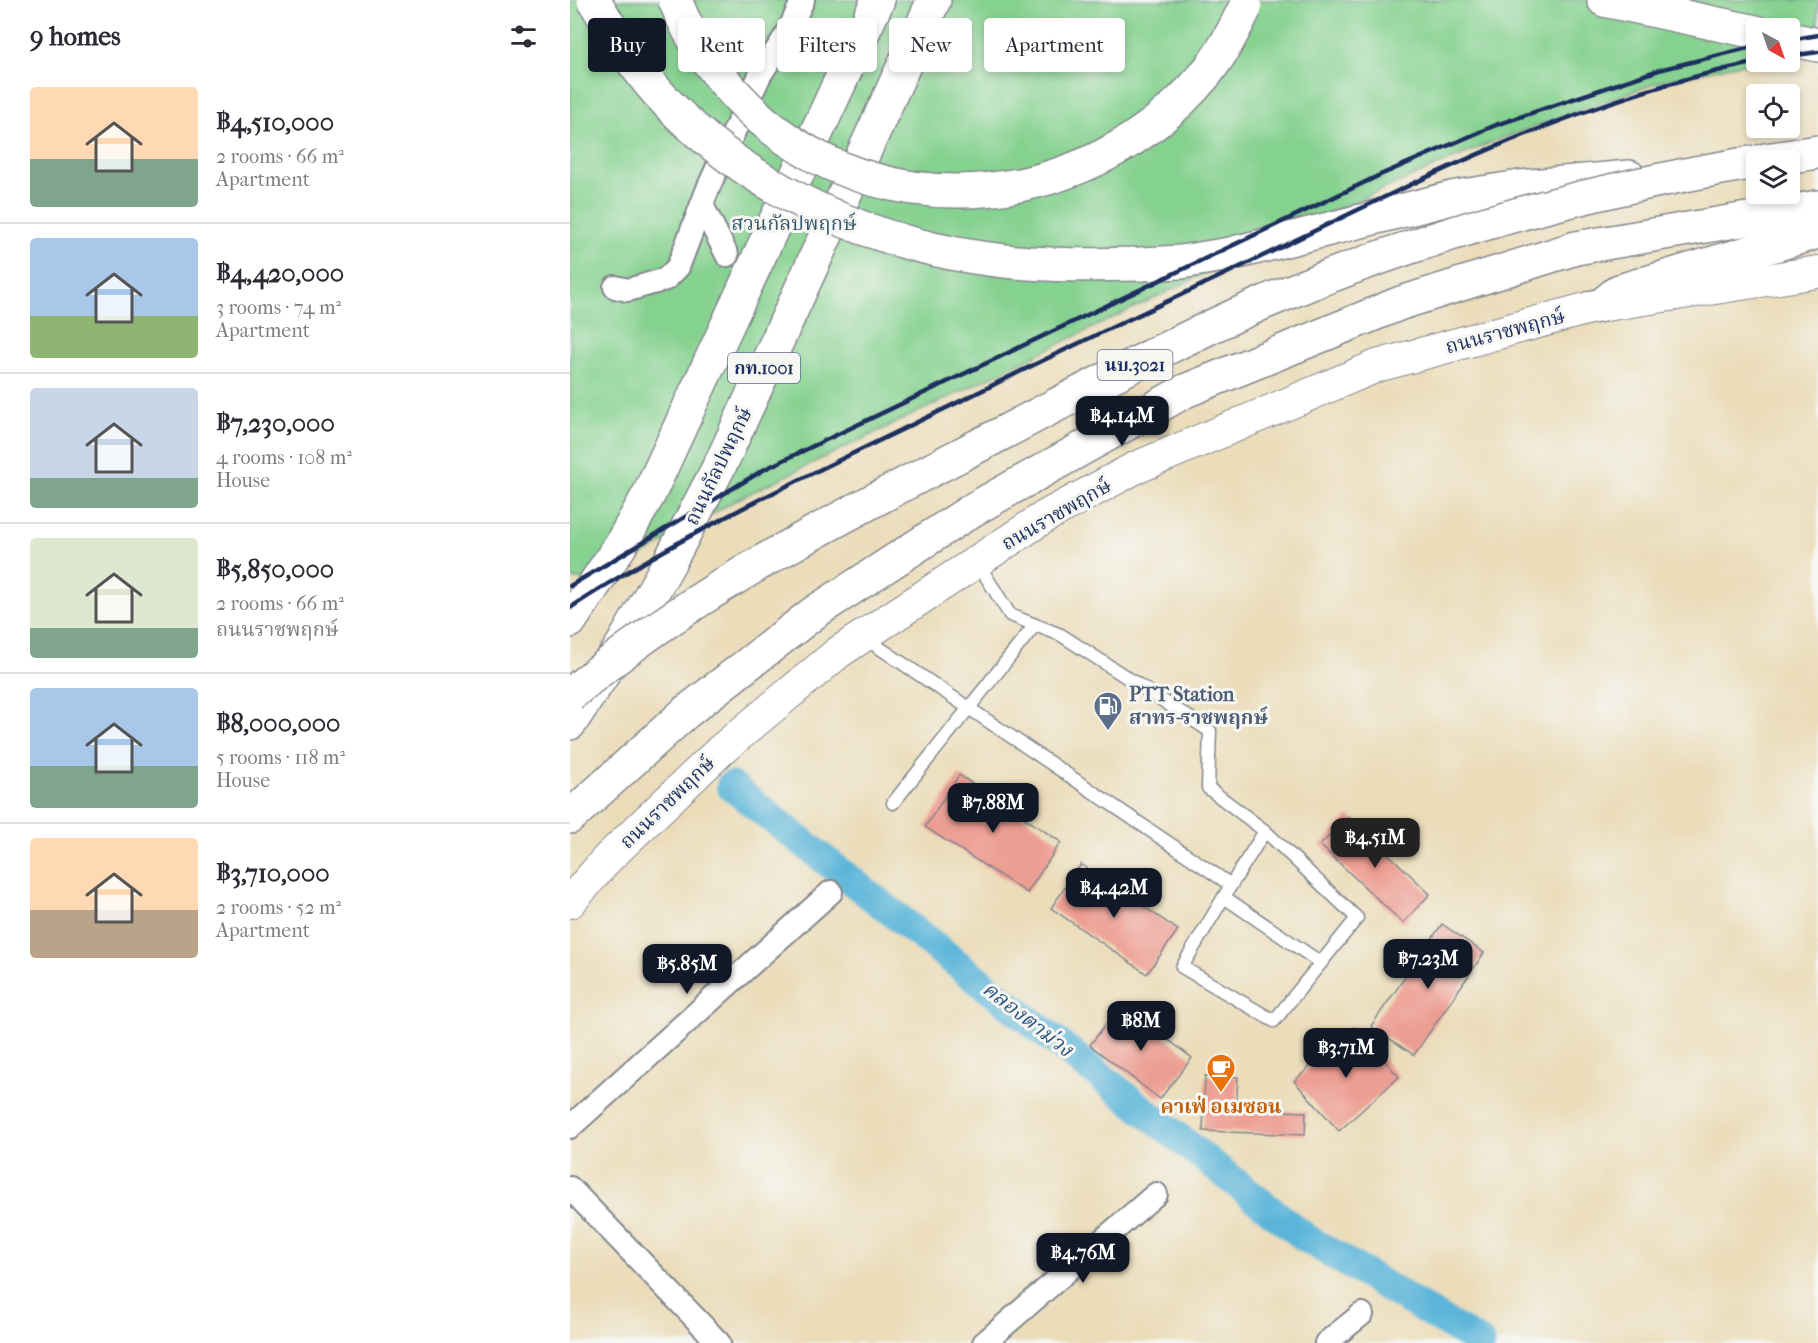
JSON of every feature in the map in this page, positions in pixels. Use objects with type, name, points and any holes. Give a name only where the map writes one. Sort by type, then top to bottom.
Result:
[{"type":"main road","points":[[594,0],[630,58],[658,93],[692,127],[732,158],[802,202],[871,231],[971,257],[1047,265],[1180,262],[1290,241],[1386,212],[1520,187],[1648,176],[1746,172]]},
{"type":"main road","points":[[675,0],[692,36],[708,62],[747,107],[785,138],[837,167],[872,179],[901,187],[963,192],[997,191],[1038,182],[1099,158],[1124,144],[1166,114],[1202,78],[1220,55],[1247,4]]},
{"type":"main road","name":"กท.1001","points":[[570,621],[620,546],[649,494],[878,0]]},
{"type":"main road","name":"ถนนกัลปพฤกษ์","points":[[570,723],[628,633],[670,561],[723,459],[934,0]]},
{"type":"main road","points":[[1604,0],[1746,30]]},
{"type":"main road","points":[[1800,41],[1818,45]]},
{"type":"main road","points":[[1800,155],[1818,152]]},
{"type":"main road","name":"นบ.3021","points":[[570,695],[607,664],[679,613],[833,521],[1194,336],[1263,304],[1404,250],[1536,211],[1713,169],[1746,164]]},
{"type":"main road","points":[[1800,172],[1818,172]]},
{"type":"main road","name":"นบ.3021","points":[[570,817],[685,713],[815,612],[974,509],[1185,391],[1401,303],[1576,248],[1818,207]]},
{"type":"main road","points":[[1593,307],[1619,291],[1818,232]]},
{"type":"main road","name":"ถนนราชพฤกษ์","points":[[570,902],[608,858],[721,750],[839,652],[1046,516],[1133,469],[1377,366],[1593,307],[1818,272]]},
{"type":"street","points":[[615,287],[628,290],[666,279],[673,274],[760,75],[787,34],[802,0]]},
{"type":"street","points":[[702,205],[727,255]]},
{"type":"street","points":[[570,1127],[831,892]]},
{"type":"street","points":[[570,1188],[718,1343]]},
{"type":"street","points":[[984,1343],[1156,1194]]},
{"type":"street","points":[[1326,1343],[1362,1314]]},
{"type":"lane","points":[[977,561],[1011,615],[1061,635],[1210,730],[1208,788],[1265,831],[1358,918],[1274,1022],[1182,967],[1265,831]]},
{"type":"lane","points":[[893,803],[1035,625]]},
{"type":"lane","points":[[863,636],[1231,885]]},
{"type":"lane","points":[[1224,897],[1321,963]]},
{"type":"green space","name":"สวนกัลปพฤกษ์","points":[[570,0],[1818,0],[1818,49],[1800,36],[1800,18],[1746,18],[1746,63],[1665,80],[1497,140],[1351,203],[736,500],[597,582],[570,578]]},
{"type":"building","points":[[959,775],[1061,842],[1027,893],[925,827]]},
{"type":"building","points":[[1349,816],[1430,894],[1403,923],[1320,845]]},
{"type":"building","points":[[1081,864],[1178,930],[1147,974],[1051,908]]},
{"type":"building","points":[[1442,924],[1484,953],[1414,1055],[1371,1026]]},
{"type":"building","points":[[1121,1004],[1192,1058],[1160,1099],[1090,1045]]},
{"type":"building","points":[[1354,1027],[1399,1077],[1339,1131],[1294,1081]]},
{"type":"building","name":"คาเฟ่ อเมซอน","points":[[1205,1076],[1238,1077],[1236,1109],[1306,1112],[1305,1135],[1203,1131]]},
{"type":"waterway","name":"คลองตาม่วง","points":[[731,786],[1306,1238],[1480,1343]]},
{"type":"railway","points":[[1800,38],[1818,35]]},
{"type":"railway","points":[[570,586],[765,469],[1380,175],[1496,125],[1659,70],[1746,48]]},
{"type":"railway","points":[[1800,55],[1818,52]]},
{"type":"railway","points":[[570,608],[676,544],[785,487],[1072,346],[1447,168],[1568,118],[1630,96],[1746,65]]},
{"type":"place","name":"PTT Station สาทร-ราชพฤกษ์","points":[[1108,732]]},
{"type":"place","name":"คาเฟ่ อเมซอน","points":[[1221,1094]]}]
